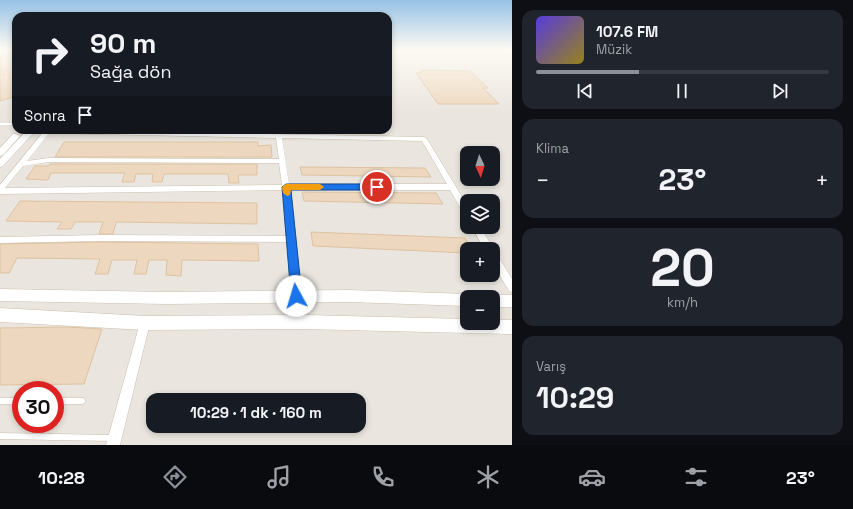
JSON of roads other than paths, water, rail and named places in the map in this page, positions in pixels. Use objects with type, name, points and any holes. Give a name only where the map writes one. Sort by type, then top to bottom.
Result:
[{"type":"street","points":[[0,153],[18,134]]},
{"type":"street","points":[[0,164],[28,134]]},
{"type":"street","points":[[0,190],[45,134]]},
{"type":"street","points":[[187,134],[424,138],[460,200]]},
{"type":"street","points":[[279,136],[286,187],[296,296]]},
{"type":"street","points":[[20,164],[49,160],[283,161]]},
{"type":"street","points":[[0,190],[452,187]]},
{"type":"street","points":[[0,240],[101,238],[290,239]]},
{"type":"street","points":[[500,268],[512,288]]},
{"type":"street","points":[[0,295],[167,298],[349,296],[460,300]]},
{"type":"street","points":[[500,301],[512,302]]},
{"type":"street","points":[[0,315],[145,323],[304,322],[512,327]]},
{"type":"street","points":[[114,441],[145,323]]},
{"type":"lane","points":[[0,124],[12,124]]},
{"type":"lane","points":[[0,401],[12,401]]},
{"type":"lane","points":[[64,401],[82,401]]},
{"type":"lane","points":[[0,436],[114,441]]}]
